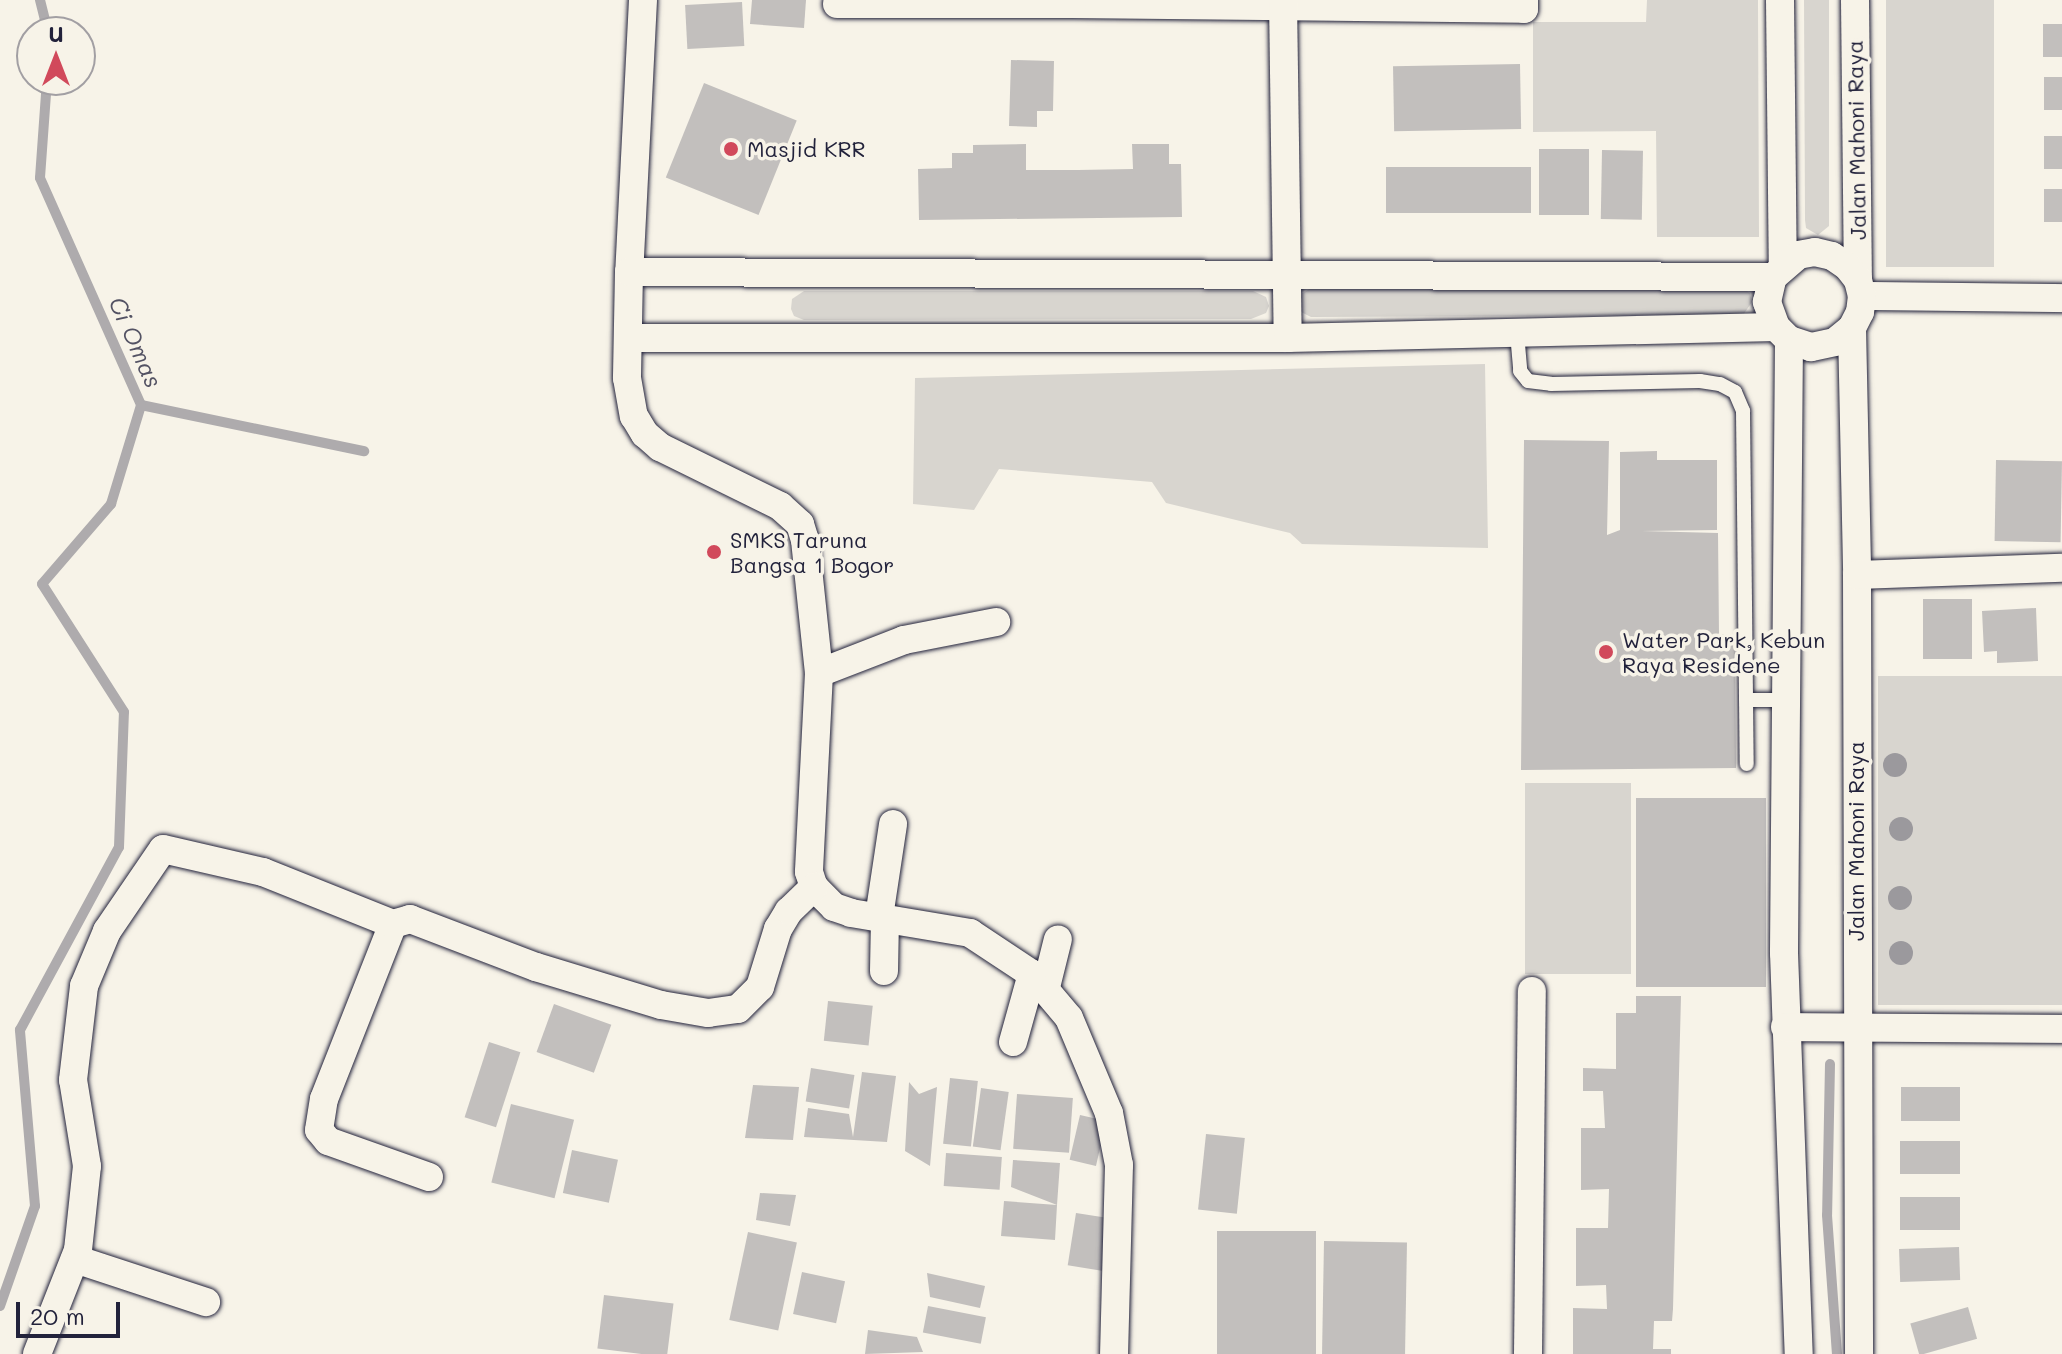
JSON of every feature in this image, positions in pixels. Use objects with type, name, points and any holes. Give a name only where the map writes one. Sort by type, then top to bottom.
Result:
[{"type":"street","points":[[643,0],[629,272],[627,393],[634,416],[645,434],[660,447],[780,506],[800,524],[805,540],[819,673],[809,872],[814,887],[834,907],[970,933],[1039,980],[1069,1018],[1109,1113],[1119,1165],[1119,1261],[1114,1354]]},
{"type":"street","points":[[837,4],[1283,2],[1524,9],[1524,0]]},
{"type":"street","points":[[1780,0],[1778,271],[1767,302],[1782,333],[1790,1027],[1799,1354]]},
{"type":"street","name":"Jalan Mahoni Raya","points":[[1855,0],[1860,288]]},
{"type":"street","points":[[1283,2],[1288,338]]},
{"type":"street","points":[[629,272],[1778,271],[1798,255],[1815,252],[1832,256],[1847,266],[1860,288],[1860,312],[1852,328],[1835,342],[1811,347],[1782,333],[1517,333],[1288,338],[629,338]]},
{"type":"street","points":[[1860,288],[2062,298]]},
{"type":"street","name":"Jalan Mahoni Raya","points":[[1852,328],[1857,575],[1850,1026],[1859,1354]]},
{"type":"street","points":[[1857,575],[2062,568]]},
{"type":"street","points":[[819,673],[904,640],[996,622]]},
{"type":"street","points":[[884,971],[882,917],[893,824]]},
{"type":"street","points":[[37,1354],[75,1259],[87,1166],[73,1080],[84,986],[107,931],[163,849],[263,872],[393,924],[410,919],[536,967],[661,1005],[708,1013],[738,1009],[760,987],[778,929],[789,911],[814,887]]},
{"type":"street","points":[[393,924],[324,1099],[319,1130],[328,1141],[429,1177]]},
{"type":"street","points":[[1013,1042],[1058,939]]},
{"type":"street","points":[[1528,1354],[1532,991]]},
{"type":"street","points":[[1790,1027],[2062,1029]]},
{"type":"street","points":[[75,1259],[206,1302]]},
{"type":"lane","points":[[1517,333],[1520,371],[1528,381],[1551,384],[1700,381],[1735,392],[1743,411],[1747,764]]},
{"type":"lane","points":[[1746,700],[1785,700]]},
{"type":"shaded area","points":[[1647,0],[1758,0],[1759,237],[1657,237],[1656,131],[1533,132],[1533,22],[1646,22]]},
{"type":"shaded area","points":[[1804,0],[1829,0],[1829,226],[1818,235],[1806,228],[1805,220]]},
{"type":"shaded area","points":[[1886,0],[1994,0],[1994,267],[1886,267]]},
{"type":"shaded area","points":[[1311,288],[1742,288],[1750,293],[1752,302],[1743,315],[1311,317],[1301,312],[1298,296]]},
{"type":"shaded area","points":[[804,291],[1253,291],[1266,297],[1269,306],[1266,313],[1251,319],[804,320],[794,316],[791,309],[792,299]]},
{"type":"shaded area","points":[[1485,364],[1488,548],[1302,544],[1290,533],[1166,503],[1152,482],[999,469],[974,510],[913,504],[915,378]]},
{"type":"shaded area","points":[[1878,676],[2062,676],[2062,1005],[1878,1005]]},
{"type":"shaded area","points":[[1525,783],[1631,783],[1631,974],[1525,974]]},
{"type":"building","points":[[752,0],[806,0],[804,28],[750,24]]},
{"type":"building","points":[[742,2],[744,46],[687,49],[685,5]]},
{"type":"building","points":[[2043,24],[2062,24],[2062,57],[2043,57]]},
{"type":"building","points":[[1011,60],[1054,61],[1053,111],[1037,111],[1037,127],[1009,126]]},
{"type":"building","points":[[1520,64],[1521,129],[1394,131],[1393,66]]},
{"type":"building","points":[[2044,77],[2062,77],[2062,110],[2044,110]]},
{"type":"building","name":"Masjid KRR","points":[[704,83],[797,120],[759,215],[666,178]]},
{"type":"building","points":[[2044,136],[2062,136],[2062,169],[2044,169]]},
{"type":"building","points":[[1026,144],[1026,170],[1078,170],[1133,169],[1132,144],[1169,144],[1169,164],[1181,164],[1182,217],[919,220],[918,169],[952,168],[952,153],[973,153],[973,145]]},
{"type":"building","points":[[1539,149],[1589,149],[1589,215],[1539,215]]},
{"type":"building","points":[[1602,150],[1643,151],[1642,220],[1601,219]]},
{"type":"building","points":[[1386,167],[1531,167],[1531,213],[1386,213]]},
{"type":"building","points":[[2044,189],[2062,189],[2062,222],[2044,222]]},
{"type":"building","name":"Water Park, Kebun Raya Residene","points":[[1524,440],[1609,441],[1607,535],[1620,530],[1620,452],[1657,451],[1657,460],[1717,460],[1717,530],[1642,531],[1718,533],[1719,634],[1735,634],[1736,768],[1521,770]]},
{"type":"building","points":[[1996,460],[2062,461],[2061,542],[1995,541]]},
{"type":"building","points":[[1923,599],[1972,599],[1972,659],[1923,659]]},
{"type":"building","points":[[2036,608],[2038,661],[1997,663],[1997,651],[1984,652],[1982,611]]},
{"type":"building","points":[[1636,798],[1766,798],[1766,987],[1636,987]]},
{"type":"building","points":[[1636,996],[1681,996],[1673,1309],[1672,1321],[1654,1321],[1653,1349],[1671,1349],[1671,1354],[1573,1354],[1573,1308],[1607,1309],[1606,1285],[1576,1286],[1576,1228],[1608,1228],[1609,1189],[1581,1190],[1581,1128],[1605,1128],[1603,1091],[1583,1091],[1583,1068],[1616,1069],[1616,1013],[1636,1013]]},
{"type":"building","points":[[828,1001],[873,1006],[869,1045],[824,1041]]},
{"type":"building","points":[[554,1004],[611,1025],[594,1073],[537,1052]]},
{"type":"building","points":[[489,1042],[520,1052],[496,1127],[465,1117]]},
{"type":"building","points":[[811,1068],[854,1075],[849,1108],[806,1102]]},
{"type":"building","points":[[862,1072],[896,1076],[887,1142],[804,1137],[808,1108],[849,1114],[853,1137]]},
{"type":"building","points":[[950,1078],[978,1081],[971,1147],[943,1144]]},
{"type":"building","points":[[909,1082],[919,1094],[937,1087],[930,1166],[905,1151]]},
{"type":"building","points":[[753,1085],[799,1087],[793,1140],[745,1138]]},
{"type":"building","points":[[1901,1087],[1960,1087],[1960,1121],[1901,1121]]},
{"type":"building","points":[[981,1088],[1009,1092],[1001,1150],[973,1146]]},
{"type":"building","points":[[1017,1094],[1073,1098],[1069,1153],[1013,1149]]},
{"type":"building","points":[[511,1104],[574,1120],[554,1198],[491,1183]]},
{"type":"building","points":[[1080,1115],[1106,1121],[1096,1166],[1070,1160]]},
{"type":"building","points":[[1206,1134],[1245,1138],[1237,1214],[1198,1210]]},
{"type":"building","points":[[1900,1141],[1960,1141],[1960,1174],[1900,1174]]},
{"type":"building","points":[[572,1150],[618,1160],[609,1203],[563,1193]]},
{"type":"building","points":[[946,1153],[1002,1157],[1000,1190],[944,1186]]},
{"type":"building","points":[[1013,1160],[1060,1163],[1057,1205],[1011,1187]]},
{"type":"building","points":[[760,1193],[796,1195],[790,1226],[756,1220]]},
{"type":"building","points":[[1900,1197],[1960,1197],[1960,1230],[1900,1230]]},
{"type":"building","points":[[1004,1201],[1057,1205],[1055,1240],[1001,1236]]},
{"type":"building","points":[[1076,1213],[1115,1219],[1106,1271],[1068,1265]]},
{"type":"building","points":[[1217,1231],[1316,1231],[1316,1354],[1217,1354]]},
{"type":"building","points":[[748,1232],[797,1242],[778,1330],[729,1320]]},
{"type":"building","points":[[1324,1241],[1407,1242],[1405,1354],[1322,1354]]},
{"type":"building","points":[[1959,1247],[1960,1280],[1900,1282],[1899,1249]]},
{"type":"building","points":[[802,1272],[845,1281],[836,1323],[793,1314]]},
{"type":"building","points":[[927,1273],[985,1286],[980,1308],[930,1297]]},
{"type":"building","points":[[604,1295],[673,1304],[667,1354],[597,1349]]},
{"type":"building","points":[[928,1306],[986,1317],[981,1344],[923,1333]]},
{"type":"building","points":[[1968,1307],[1977,1339],[1919,1354],[1910,1324]]},
{"type":"building","points":[[868,1330],[917,1337],[923,1352],[865,1354]]},
{"type":"waterway","name":"Ci Omas","points":[[40,0],[44,16]]},
{"type":"waterway","name":"Ci Omas","points":[[46,96],[40,178],[141,405],[364,451]]},
{"type":"waterway","points":[[0,1306],[35,1206],[20,1030],[119,847],[124,712],[42,584],[111,504],[141,405]]},
{"type":"waterway","points":[[1830,1064],[1827,1215],[1837,1354]]},
{"type":"place","name":"Masjid KRR","points":[[731,149]]},
{"type":"place","name":"SMKS Taruna Bangsa 1 Bogor","points":[[714,552]]},
{"type":"place","name":"Water Park, Kebun Raya Residene","points":[[1606,652]]}]
